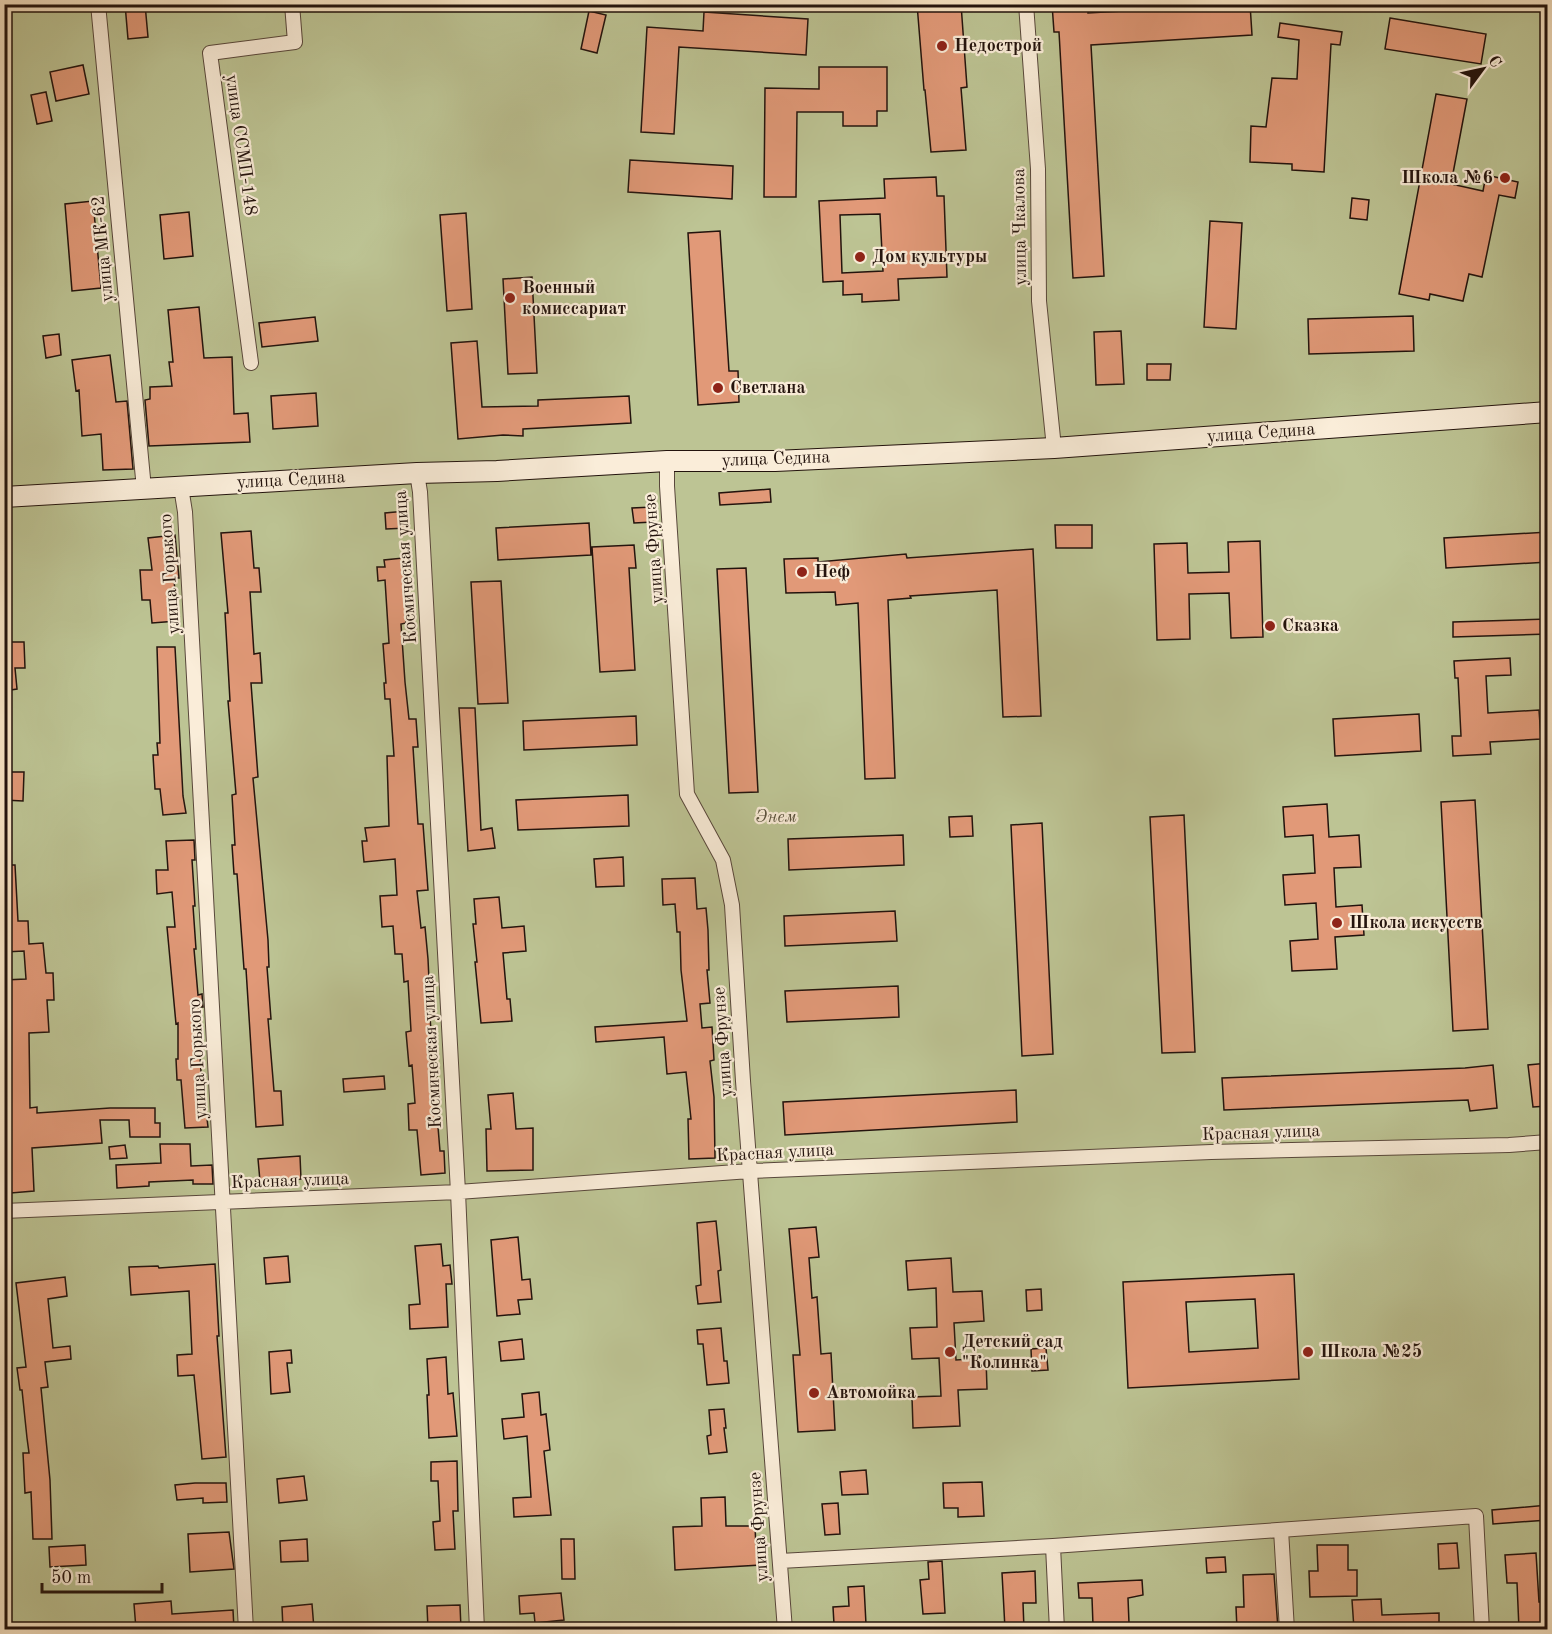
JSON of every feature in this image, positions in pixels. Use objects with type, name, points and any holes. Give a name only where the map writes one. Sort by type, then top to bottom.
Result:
[{"type":"street","name":"улица МК-62","points":[[98,4],[144,489]]},
{"type":"street","name":"улица ССМП-148","points":[[251,363],[210,53],[295,42],[292,4]]},
{"type":"street","name":"улица Чкалова","points":[[1026,4],[1038,169],[1040,301],[1054,448]]},
{"type":"street","name":"улица Седина","points":[[4,497],[667,461],[775,461],[1054,448],[1548,412]]},
{"type":"street","name":"улица Фрунзе","points":[[667,461],[687,794],[723,860],[732,905],[785,1629]]},
{"type":"street","name":"Космическая улица","points":[[417,473],[420,492],[458,1192],[477,1629]]},
{"type":"street","name":"улица Горького","points":[[181,487],[186,535],[224,1202],[246,1629]]},
{"type":"street","name":"Красная улица","points":[[4,1211],[458,1192],[750,1171],[1211,1152],[1509,1145],[1548,1142]]},
{"type":"street","points":[[780,1561],[1053,1546],[1476,1516],[1482,1629]]},
{"type":"street","points":[[1281,1530],[1287,1629]]},
{"type":"street","points":[[1053,1546],[1057,1629]]},
{"type":"green space","name":"Энем","points":[[5,5],[1547,5],[1547,1629],[5,1630]]},
{"type":"building","points":[[125,4],[145,4],[148,37],[128,39]]},
{"type":"building","name":"Недострой","points":[[917,4],[961,4],[967,87],[961,88],[966,150],[931,152]]},
{"type":"building","points":[[1052,4],[1088,4],[1088,13],[1250,4],[1252,35],[1091,45],[1104,276],[1073,278],[1059,32],[1054,32]]},
{"type":"building","points":[[589,11],[606,15],[597,53],[581,49]]},
{"type":"building","points":[[704,12],[808,19],[806,55],[679,47],[674,134],[641,132],[647,27],[703,31]]},
{"type":"building","points":[[1390,18],[1486,34],[1481,64],[1385,49]]},
{"type":"building","points":[[1280,23],[1342,32],[1340,45],[1331,44],[1324,172],[1292,170],[1292,164],[1250,162],[1251,126],[1266,127],[1272,78],[1297,79],[1299,40],[1278,37]]},
{"type":"building","points":[[83,65],[89,94],[56,101],[50,72]]},
{"type":"building","points":[[819,67],[887,67],[887,111],[877,111],[877,126],[843,126],[843,112],[797,112],[796,197],[764,197],[765,88],[819,89]]},
{"type":"building","points":[[46,92],[52,121],[37,124],[31,95]]},
{"type":"building","points":[[1436,94],[1467,99],[1451,184],[1483,191],[1486,175],[1518,182],[1515,198],[1499,195],[1482,277],[1469,274],[1463,301],[1430,294],[1429,300],[1399,294]]},
{"type":"building","points":[[630,160],[733,166],[732,199],[628,192]]},
{"type":"building","points":[[936,177],[937,196],[944,196],[947,277],[898,279],[899,300],[862,302],[862,294],[843,295],[843,281],[823,282],[819,201],[885,198],[884,179]],"holes":[[[880,214],[883,271],[842,273],[840,215]]]},
{"type":"building","points":[[1352,198],[1369,200],[1367,220],[1350,218]]},
{"type":"building","points":[[93,201],[101,288],[72,291],[65,204]]},
{"type":"building","points":[[189,212],[193,256],[164,259],[160,215]]},
{"type":"building","points":[[466,213],[472,309],[447,311],[440,215]]},
{"type":"building","points":[[1210,221],[1242,223],[1236,329],[1204,327]]},
{"type":"building","points":[[720,231],[729,371],[738,371],[739,402],[698,405],[688,233]]},
{"type":"building","points":[[532,277],[537,373],[508,374],[503,279]]},
{"type":"building","points":[[199,307],[204,358],[232,357],[234,414],[248,413],[250,442],[149,446],[145,400],[150,399],[150,387],[172,386],[169,362],[173,362],[168,310]]},
{"type":"building","points":[[1413,316],[1414,351],[1309,354],[1308,319]]},
{"type":"building","points":[[315,317],[318,341],[262,347],[259,323]]},
{"type":"building","points":[[1121,331],[1124,384],[1096,385],[1094,332]]},
{"type":"building","points":[[59,334],[61,355],[46,358],[43,336]]},
{"type":"building","points":[[477,341],[482,407],[538,406],[538,400],[629,396],[631,423],[523,429],[523,436],[503,435],[458,439],[451,343]]},
{"type":"building","points":[[110,355],[116,402],[127,401],[133,469],[103,470],[101,434],[82,436],[79,390],[76,391],[72,360]]},
{"type":"building","points":[[1147,364],[1171,364],[1170,380],[1147,380]]},
{"type":"building","points":[[316,393],[318,426],[273,429],[271,396]]},
{"type":"building","points":[[770,489],[771,502],[720,505],[719,493]]},
{"type":"building","points":[[653,507],[653,522],[634,523],[632,508]]},
{"type":"building","points":[[406,511],[407,528],[386,529],[385,513]]},
{"type":"building","points":[[589,523],[591,555],[498,560],[496,528]]},
{"type":"building","points":[[1055,525],[1092,525],[1092,548],[1056,548]]},
{"type":"building","points":[[251,531],[254,568],[259,568],[261,592],[250,592],[254,654],[260,653],[262,683],[251,683],[258,777],[253,778],[268,940],[269,967],[267,967],[271,1019],[268,1019],[274,1091],[281,1091],[283,1125],[256,1127],[246,969],[244,969],[237,874],[234,874],[232,845],[235,845],[232,795],[236,794],[228,701],[230,701],[225,613],[228,613],[221,533]]},
{"type":"building","points":[[1548,532],[1548,562],[1446,568],[1444,538]]},
{"type":"building","points":[[175,535],[179,578],[174,578],[177,621],[152,623],[150,600],[142,600],[140,570],[152,570],[148,538]]},
{"type":"building","points":[[1260,541],[1263,637],[1231,638],[1229,593],[1189,594],[1190,639],[1157,640],[1154,544],[1187,543],[1188,573],[1229,572],[1228,542]]},
{"type":"building","points":[[634,545],[636,568],[629,568],[635,670],[600,672],[592,547]]},
{"type":"building","points":[[1033,549],[1041,716],[1003,717],[997,590],[910,596],[911,598],[888,600],[895,778],[865,779],[858,603],[836,605],[835,592],[786,593],[784,559],[818,558],[818,562],[906,554],[907,558]]},
{"type":"building","points":[[403,558],[406,623],[401,624],[405,682],[409,719],[416,719],[418,747],[413,747],[418,824],[423,824],[428,890],[417,891],[421,928],[425,927],[429,980],[427,980],[438,1091],[435,1091],[440,1151],[444,1151],[445,1173],[421,1175],[417,1130],[409,1130],[408,1104],[415,1103],[412,1065],[409,1066],[406,1032],[411,1031],[408,981],[404,982],[402,954],[395,954],[393,926],[382,927],[380,896],[397,895],[395,859],[364,862],[362,841],[367,841],[365,828],[389,826],[387,756],[394,756],[390,699],[385,699],[383,644],[389,643],[385,580],[378,581],[377,567],[385,567],[384,560]]},
{"type":"building","points":[[746,568],[758,792],[729,793],[717,569]]},
{"type":"building","points":[[501,581],[508,703],[478,704],[471,582]]},
{"type":"building","points":[[1548,619],[1548,634],[1453,637],[1453,622]]},
{"type":"building","points":[[4,642],[24,642],[25,668],[15,668],[17,689],[4,691]]},
{"type":"building","points":[[157,647],[175,647],[183,796],[186,813],[163,815],[160,789],[155,789],[153,755],[158,755],[157,743],[160,743]]},
{"type":"building","points":[[1510,658],[1511,675],[1486,676],[1488,713],[1539,710],[1541,739],[1490,742],[1491,754],[1453,756],[1452,736],[1461,736],[1458,678],[1455,678],[1454,661]]},
{"type":"building","points":[[459,708],[475,708],[481,830],[492,828],[495,848],[468,851]]},
{"type":"building","points":[[1419,714],[1421,751],[1335,756],[1333,719]]},
{"type":"building","points":[[636,716],[637,745],[524,750],[523,721]]},
{"type":"building","points":[[4,772],[24,772],[23,801],[4,800]]},
{"type":"building","points":[[628,795],[629,826],[518,830],[516,800]]},
{"type":"building","points":[[1475,800],[1488,1029],[1453,1031],[1441,802]]},
{"type":"building","points":[[1327,804],[1329,837],[1359,835],[1361,867],[1334,868],[1336,907],[1362,905],[1364,935],[1335,937],[1337,969],[1292,971],[1290,941],[1318,939],[1316,903],[1285,905],[1283,875],[1315,873],[1313,835],[1285,837],[1283,807]]},
{"type":"building","points":[[1184,815],[1195,1052],[1162,1053],[1150,817]]},
{"type":"building","points":[[972,816],[973,836],[950,837],[949,817]]},
{"type":"building","points":[[1042,823],[1053,1054],[1022,1056],[1011,825]]},
{"type":"building","points":[[903,835],[904,865],[789,870],[788,839]]},
{"type":"building","points":[[194,840],[195,860],[192,860],[196,949],[194,949],[198,995],[202,994],[203,1007],[199,1007],[200,1057],[203,1102],[205,1102],[208,1127],[185,1128],[181,1080],[177,1080],[178,1023],[176,1024],[167,927],[175,927],[172,892],[157,894],[156,870],[168,870],[166,841]]},
{"type":"building","points":[[623,857],[624,886],[596,887],[594,859]]},
{"type":"building","points":[[4,865],[15,865],[18,921],[28,921],[29,944],[43,943],[46,973],[53,973],[54,1000],[47,1000],[49,1032],[29,1033],[30,1108],[37,1107],[37,1113],[110,1108],[155,1108],[155,1123],[160,1123],[160,1137],[130,1137],[129,1120],[100,1120],[102,1143],[32,1148],[34,1191],[11,1193],[9,1154],[11,1154],[4,1050],[4,980],[26,979],[24,951],[4,952]]},
{"type":"building","points":[[695,878],[697,909],[706,908],[708,930],[709,970],[707,970],[710,1003],[700,1004],[702,1028],[712,1027],[714,1060],[710,1061],[714,1097],[715,1158],[689,1159],[688,1119],[691,1119],[686,1072],[667,1074],[664,1037],[596,1042],[595,1027],[687,1021],[681,970],[680,932],[677,932],[675,904],[663,905],[662,879]]},
{"type":"building","points":[[499,897],[502,928],[524,926],[526,951],[503,953],[507,999],[510,999],[512,1021],[481,1023],[475,962],[477,962],[473,924],[476,924],[474,899]]},
{"type":"building","points":[[895,911],[897,941],[785,946],[784,916]]},
{"type":"building","points":[[898,986],[899,1017],[787,1022],[785,991]]},
{"type":"building","points":[[1548,1063],[1548,1106],[1533,1107],[1528,1065]]},
{"type":"building","points":[[1493,1065],[1497,1108],[1470,1111],[1468,1100],[1224,1110],[1222,1078]]},
{"type":"building","points":[[384,1076],[385,1089],[344,1092],[343,1079]]},
{"type":"building","points":[[1016,1090],[1017,1122],[785,1135],[783,1102]]},
{"type":"building","points":[[513,1093],[516,1129],[533,1128],[533,1170],[487,1171],[486,1129],[491,1129],[488,1095]]},
{"type":"building","points":[[160,1144],[190,1144],[191,1166],[212,1165],[213,1184],[193,1184],[193,1180],[149,1182],[149,1186],[117,1188],[116,1165],[161,1163]]},
{"type":"building","points":[[125,1145],[127,1158],[110,1159],[109,1147]]},
{"type":"building","points":[[300,1156],[301,1179],[260,1181],[258,1159]]},
{"type":"building","points":[[716,1221],[721,1270],[718,1271],[721,1302],[698,1304],[696,1286],[701,1285],[697,1223]]},
{"type":"building","points":[[816,1227],[819,1257],[809,1258],[812,1298],[817,1297],[821,1354],[831,1353],[835,1430],[798,1432],[793,1355],[800,1355],[789,1229]]},
{"type":"building","points":[[518,1237],[522,1280],[530,1279],[532,1299],[518,1300],[520,1314],[497,1316],[491,1240]]},
{"type":"building","points":[[441,1244],[443,1266],[450,1265],[452,1284],[446,1284],[448,1327],[410,1329],[409,1305],[420,1304],[415,1246]]},
{"type":"building","points":[[288,1256],[290,1282],[266,1284],[264,1258]]},
{"type":"building","points":[[951,1258],[953,1292],[982,1291],[984,1321],[954,1323],[956,1360],[986,1358],[987,1389],[958,1390],[960,1426],[913,1428],[912,1397],[941,1396],[939,1358],[912,1359],[910,1328],[937,1327],[936,1288],[908,1290],[906,1261]]},
{"type":"building","points":[[215,1264],[219,1336],[217,1336],[226,1457],[202,1459],[194,1375],[178,1376],[177,1355],[192,1354],[189,1291],[131,1295],[129,1267],[158,1266],[159,1268]]},
{"type":"building","points":[[1294,1274],[1299,1379],[1128,1388],[1123,1282]],"holes":[[[1255,1299],[1258,1348],[1189,1352],[1186,1302]]]},
{"type":"building","points":[[65,1277],[67,1296],[48,1299],[53,1348],[70,1346],[71,1359],[45,1362],[48,1387],[41,1388],[50,1480],[52,1539],[33,1539],[31,1492],[25,1493],[23,1453],[29,1453],[22,1390],[20,1390],[17,1368],[26,1367],[16,1283]]},
{"type":"building","points":[[1041,1289],[1042,1310],[1027,1311],[1026,1290]]},
{"type":"building","points":[[721,1328],[729,1383],[707,1385],[703,1344],[698,1344],[697,1330]]},
{"type":"building","points":[[522,1339],[524,1359],[501,1361],[499,1342]]},
{"type":"building","points":[[1046,1348],[1048,1370],[1032,1371],[1031,1349]]},
{"type":"building","points":[[291,1350],[292,1363],[287,1363],[290,1392],[271,1394],[269,1352]]},
{"type":"building","points":[[446,1357],[448,1394],[453,1393],[457,1436],[429,1438],[427,1359]]},
{"type":"building","points":[[539,1392],[541,1415],[546,1414],[550,1450],[544,1451],[551,1515],[514,1517],[513,1498],[531,1497],[527,1436],[504,1439],[502,1419],[524,1417],[522,1394]]},
{"type":"building","points":[[724,1409],[727,1452],[709,1454],[707,1436],[711,1435],[709,1410]]},
{"type":"building","points":[[457,1461],[458,1511],[453,1511],[455,1549],[435,1550],[433,1522],[440,1521],[438,1481],[431,1481],[431,1462]]},
{"type":"building","points":[[866,1470],[868,1494],[842,1495],[840,1472]]},
{"type":"building","points":[[304,1476],[307,1500],[279,1503],[277,1479]]},
{"type":"building","points":[[982,1482],[984,1516],[958,1517],[958,1508],[944,1508],[943,1483]]},
{"type":"building","points":[[226,1483],[227,1502],[203,1503],[203,1498],[177,1500],[175,1485]]},
{"type":"building","points":[[725,1497],[726,1526],[755,1526],[756,1548],[760,1548],[761,1565],[675,1570],[673,1527],[702,1526],[701,1498]]},
{"type":"building","points":[[838,1503],[840,1534],[825,1535],[822,1504]]},
{"type":"building","points":[[1548,1505],[1548,1520],[1493,1524],[1492,1510]]},
{"type":"building","points":[[229,1532],[234,1569],[190,1572],[188,1534]]},
{"type":"building","points":[[307,1539],[308,1561],[281,1562],[280,1541]]},
{"type":"building","points":[[561,1539],[574,1539],[575,1579],[562,1579]]},
{"type":"building","points":[[1457,1543],[1459,1568],[1439,1569],[1438,1544]]},
{"type":"building","points":[[85,1545],[86,1565],[50,1567],[49,1547]]},
{"type":"building","points":[[1317,1545],[1348,1545],[1348,1570],[1357,1570],[1357,1596],[1310,1597],[1309,1571],[1318,1571]]},
{"type":"building","points":[[1536,1553],[1539,1602],[1548,1602],[1548,1629],[1519,1629],[1517,1583],[1507,1583],[1505,1555]]},
{"type":"building","points":[[1225,1557],[1226,1572],[1207,1573],[1206,1558]]},
{"type":"building","points":[[942,1561],[945,1613],[923,1614],[920,1580],[929,1579],[928,1562]]},
{"type":"building","points":[[1035,1571],[1036,1603],[1023,1603],[1024,1629],[1005,1629],[1002,1573]]},
{"type":"building","points":[[1274,1574],[1278,1629],[1237,1629],[1236,1607],[1244,1607],[1243,1575]]},
{"type":"building","points":[[1142,1580],[1143,1595],[1128,1598],[1129,1623],[1093,1625],[1092,1598],[1079,1598],[1078,1583]]},
{"type":"building","points":[[864,1586],[866,1624],[834,1624],[833,1607],[849,1606],[848,1587]]},
{"type":"building","points":[[561,1593],[564,1620],[535,1623],[534,1613],[520,1614],[519,1596]]},
{"type":"building","points":[[1381,1599],[1382,1615],[1439,1613],[1439,1629],[1354,1629],[1352,1600]]},
{"type":"building","points":[[171,1601],[172,1614],[233,1610],[234,1629],[136,1629],[134,1604]]},
{"type":"building","points":[[312,1604],[314,1629],[283,1629],[282,1607]]},
{"type":"building","points":[[460,1605],[461,1629],[428,1629],[427,1606]]},
{"type":"place","name":"Недострой","points":[[942,46]]},
{"type":"place","name":"Школа №6","points":[[1505,178]]},
{"type":"place","name":"Дом культуры","points":[[860,257]]},
{"type":"place","name":"Военный комиссариат","points":[[510,298]]},
{"type":"place","name":"Светлана","points":[[718,388]]},
{"type":"place","name":"Неф","points":[[802,572]]},
{"type":"place","name":"Сказка","points":[[1270,626]]},
{"type":"place","name":"Школа искусств","points":[[1337,923]]},
{"type":"place","name":"Детский сад \"Колинка\"","points":[[950,1352]]},
{"type":"place","name":"Школа №25","points":[[1308,1352]]},
{"type":"place","name":"Автомойка","points":[[814,1393]]}]
